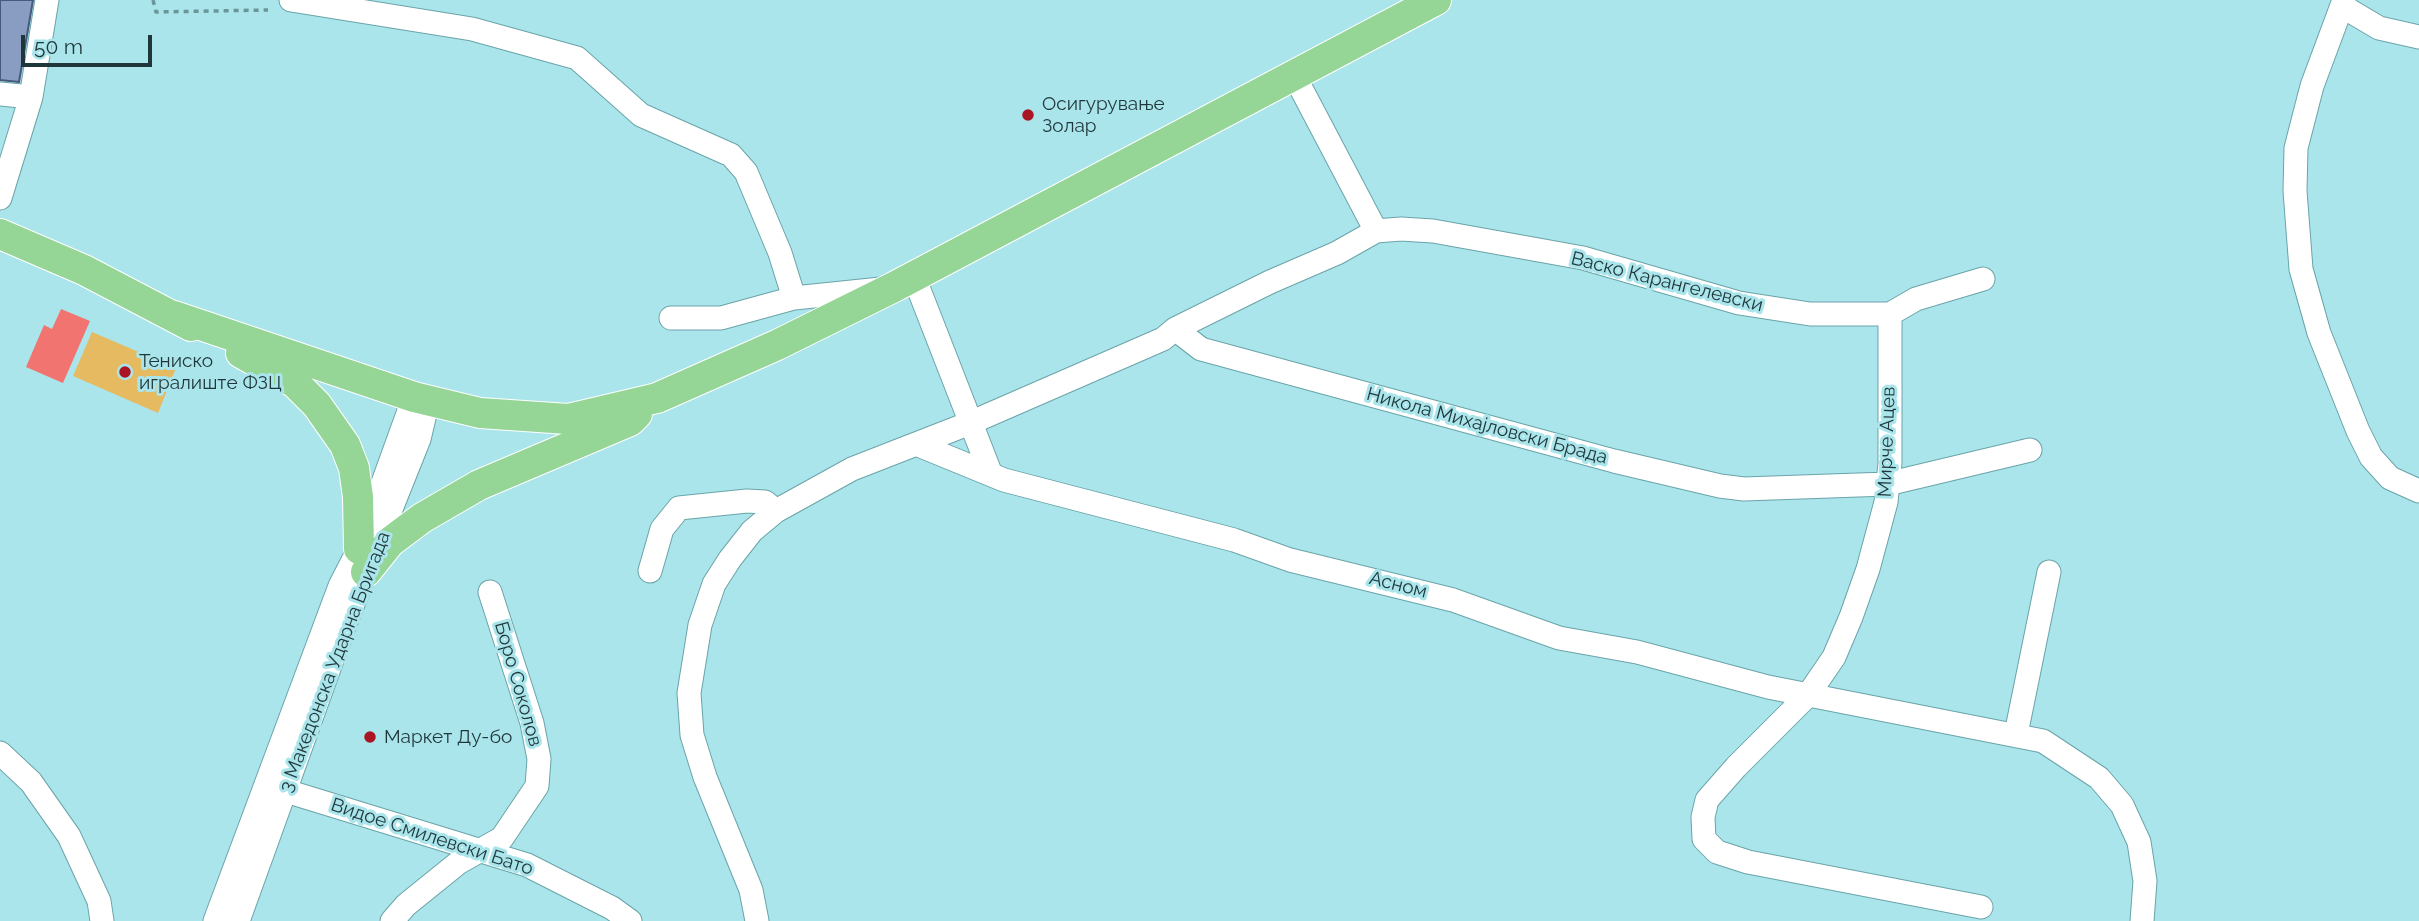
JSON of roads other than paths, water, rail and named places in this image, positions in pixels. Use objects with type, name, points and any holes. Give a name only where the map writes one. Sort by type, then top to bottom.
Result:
[{"type":"main road","points":[[174,316],[421,399],[491,414],[568,419],[657,398],[777,345],[904,282],[1436,0]]},
{"type":"main road","points":[[0,234],[84,270],[295,383],[317,405],[345,445],[354,468],[362,560],[422,518],[479,485],[630,421],[657,398]]},
{"type":"street","points":[[0,198],[31,97],[47,0]]},
{"type":"street","points":[[291,0],[472,29],[577,58],[614,94],[641,115],[730,155],[746,172],[758,196],[794,298]]},
{"type":"street","points":[[2419,37],[2379,28],[2343,3],[2312,86],[2296,148],[2295,191],[2301,269],[2319,333],[2362,440],[2371,457],[2390,478],[2419,492]]},
{"type":"street","points":[[1294,75],[1376,231]]},
{"type":"street","points":[[0,94],[31,97]]},
{"type":"street","name":"Васко Карангелевски","points":[[1175,329],[1270,282],[1337,253],[1376,231],[1433,231],[1583,258],[1739,303],[1810,314],[1890,314]]},
{"type":"street","points":[[1890,314],[1916,299],[1983,279]]},
{"type":"street","points":[[671,318],[721,318],[794,298],[904,282],[990,472]]},
{"type":"street","name":"Мирче Ацев","points":[[1890,314],[1891,463],[1868,569],[1851,617],[1834,657],[1808,695],[1736,766],[1707,800],[1703,817],[1704,839],[1717,852],[1748,862],[1981,907]]},
{"type":"street","points":[[757,921],[751,890],[705,777],[692,735],[689,693],[700,625],[714,584],[752,531],[776,510],[852,469],[970,423],[1163,339],[1175,329]]},
{"type":"street","name":"Никола Михајловски Брада","points":[[1175,329],[1201,349],[1720,486],[1744,489],[1887,484],[2031,450]]},
{"type":"street","name":"3 Македонска Ударна Бригада","points":[[237,921],[277,788],[421,399]]},
{"type":"street","name":"Асном","points":[[916,444],[990,472],[1004,480],[1234,540],[1290,560],[1453,600],[1559,638],[1637,652],[1808,695]]},
{"type":"street","points":[[650,571],[662,529],[679,508],[747,501],[765,502],[776,510]]},
{"type":"street","points":[[2017,734],[2049,572]]},
{"type":"street","name":"Боро Соколов","points":[[392,921],[407,905],[458,863],[484,851],[502,838],[537,786],[539,760],[532,723],[490,592]]},
{"type":"street","points":[[1808,695],[2017,734],[2043,741],[2071,757],[2099,778],[2122,805],[2139,842],[2145,881],[2142,921]]},
{"type":"street","points":[[0,753],[31,782],[69,836],[99,901],[102,921]]},
{"type":"street","points":[[215,921],[277,788]]},
{"type":"street","name":"Видое Смилевски Бато","points":[[277,788],[527,865],[629,921]]},
{"type":"place","name":"Осигурување Золар","points":[[1028,115]]},
{"type":"place","name":"Тениско игралиште ФЗЦ","points":[[125,372]]},
{"type":"place","name":"Маркет Ду-бо","points":[[370,737]]}]
